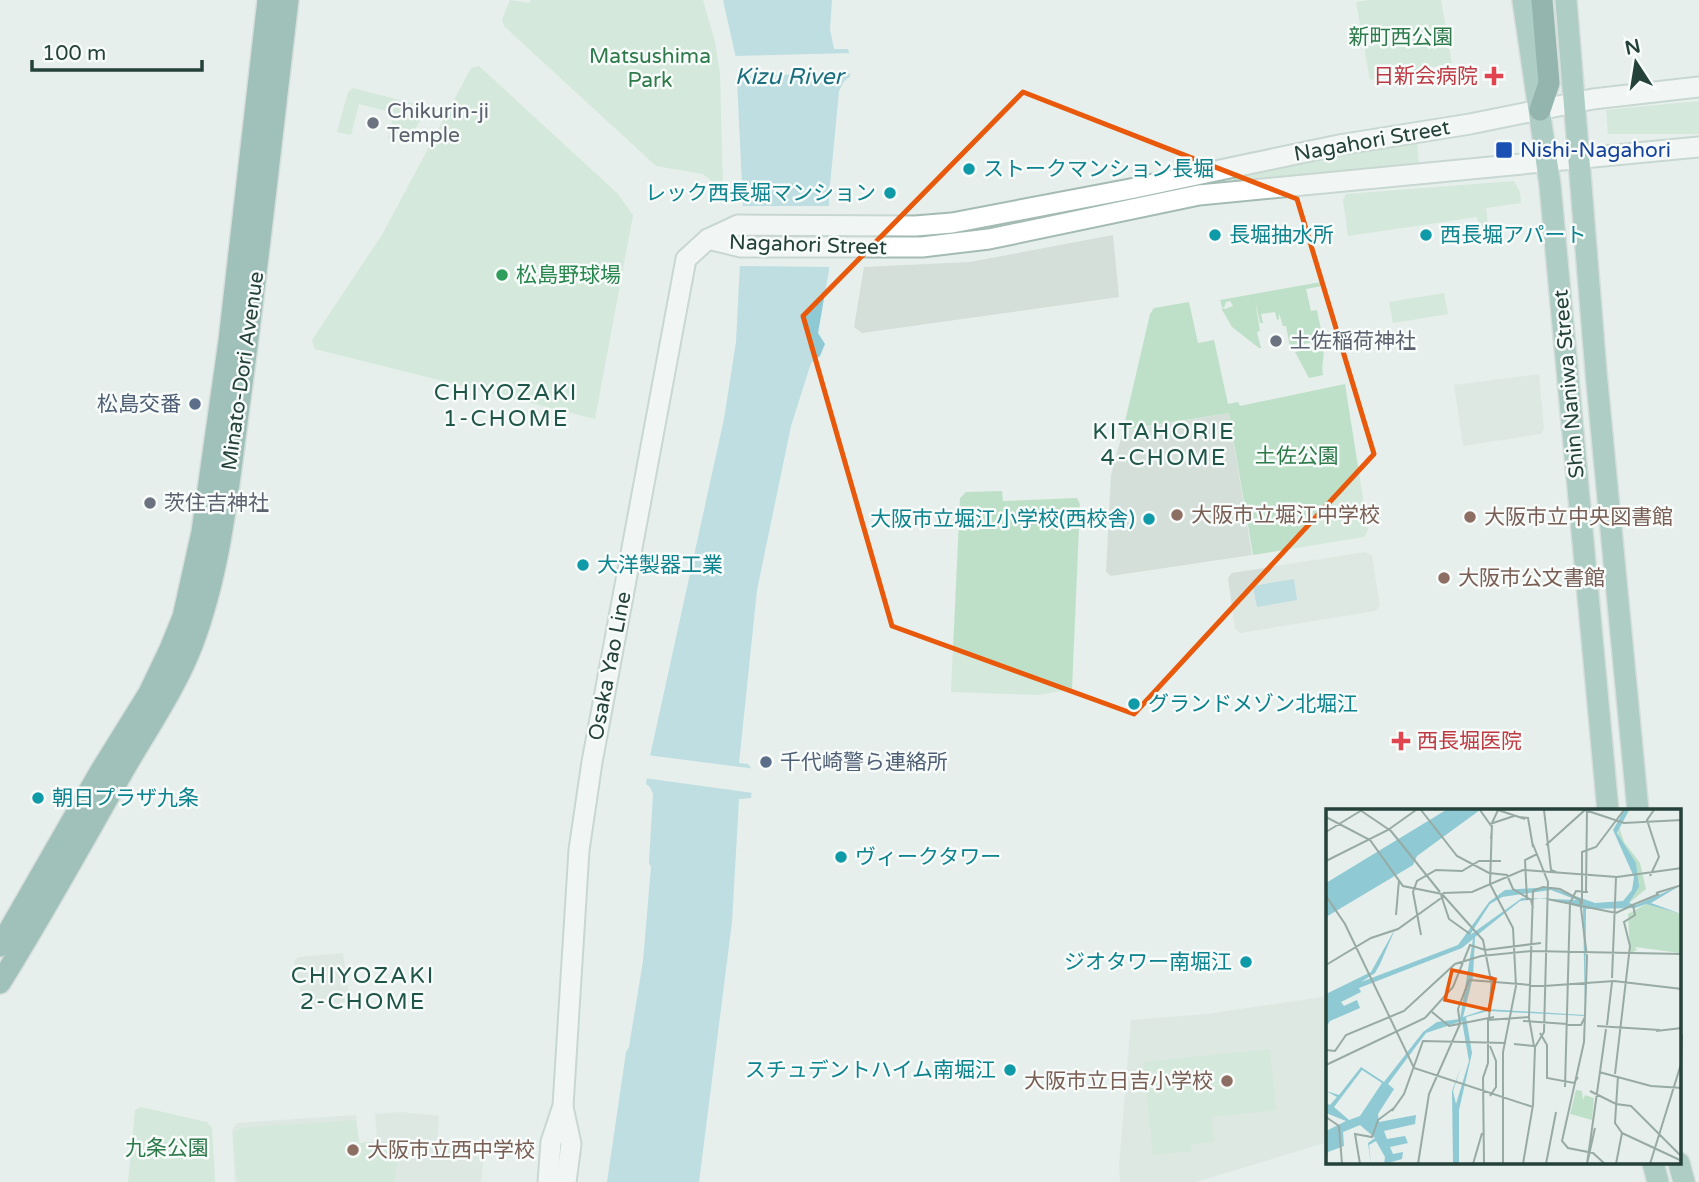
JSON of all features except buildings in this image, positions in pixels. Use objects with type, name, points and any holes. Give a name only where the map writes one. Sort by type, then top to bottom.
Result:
[{"type":"highway","name":"Minato-Dori Avenue","points":[[0,946],[149,692],[183,617],[202,532],[229,341],[268,0]]},
{"type":"highway","name":"Minato-Dori Avenue","points":[[0,983],[164,700],[192,645],[205,606],[234,447],[288,0]]},
{"type":"highway","points":[[1540,110],[1549,83],[1542,0]]},
{"type":"main road","name":"Shin Naniwa Street","points":[[1523,0],[1547,161],[1608,809]]},
{"type":"main road","name":"Shin Naniwa Street","points":[[1566,0],[1638,809]]},
{"type":"main road","name":"Nagahori Street","points":[[708,239],[738,225],[915,226],[989,217],[1320,148],[1574,103],[1699,87]]},
{"type":"main road","name":"Nagahori Street","points":[[708,239],[739,247],[831,249],[952,245],[1199,195],[1699,147]]},
{"type":"main road","name":"Osaka Yao Line","points":[[548,1182],[551,1142],[563,1106],[579,850],[592,762],[686,259],[708,239]]},
{"type":"main road","name":"Osaka Yao Line","points":[[563,1106],[571,1144],[566,1182]]},
{"type":"highlighted area","points":[[1023,92],[1297,199],[1374,454],[1134,714],[892,626],[803,316]]},
{"type":"shaded area","points":[[1113,235],[1119,297],[862,333],[854,327],[864,267],[970,262]]},
{"type":"shaded area","points":[[1539,374],[1544,429],[1541,434],[1463,446],[1454,385]]},
{"type":"shaded area","name":"大阪市立堀江中学校","points":[[1229,413],[1252,555],[1111,576],[1106,572],[1111,475],[1123,431]]},
{"type":"shaded area","name":"大阪市立堀江中学校","points":[[1366,552],[1372,556],[1380,606],[1375,611],[1240,633],[1235,628],[1228,578],[1232,573]]},
{"type":"shaded area","points":[[343,953],[350,1001],[305,1010],[294,961],[298,957]]},
{"type":"shaded area","name":"大阪市立日吉小学校","points":[[1326,996],[1326,1143],[1196,1182],[1120,1182],[1131,1020],[1207,1014]]},
{"type":"shaded area","name":"大阪市立西中学校","points":[[401,1112],[439,1116],[437,1142],[474,1144],[473,1156],[484,1158],[481,1182],[235,1182],[232,1130],[237,1123],[356,1115],[359,1143],[377,1141],[375,1114]]},
{"type":"green space","name":"Matsushima Park","points":[[510,0],[529,3],[531,0],[703,0],[715,42],[720,75],[723,190],[703,174],[656,166],[504,26],[502,19]]},
{"type":"green space","name":"新町西公園","points":[[1441,0],[1452,63],[1370,80],[1356,2]]},
{"type":"green space","name":"Matsushima Park","points":[[479,66],[617,193],[633,215],[595,419],[315,349],[312,340],[383,233],[471,68]]},
{"type":"green space","points":[[353,88],[427,107],[408,143],[388,138],[394,113],[359,104],[351,135],[337,132],[348,92]]},
{"type":"green space","points":[[1699,101],[1699,134],[1608,134],[1606,110]]},
{"type":"green space","points":[[1417,142],[1419,164],[1234,180],[1233,175]]},
{"type":"green space","points":[[1514,181],[1520,192],[1521,203],[1486,208],[1489,235],[1481,236],[1477,217],[1348,236],[1343,200],[1346,194]]},
{"type":"green space","points":[[1321,282],[1322,286],[1306,289],[1311,311],[1317,310],[1323,340],[1290,347],[1286,326],[1283,326],[1279,313],[1277,320],[1275,312],[1261,314],[1263,323],[1260,323],[1255,300],[1260,331],[1257,332],[1259,348],[1232,327],[1221,308],[1225,309],[1233,306],[1230,301],[1226,302],[1224,308],[1220,300]]},
{"type":"green space","points":[[1444,293],[1448,314],[1393,323],[1389,302]]},
{"type":"green space","name":"土佐公園","points":[[1189,302],[1198,343],[1214,340],[1228,404],[1238,402],[1240,406],[1345,384],[1368,530],[1364,537],[1253,555],[1229,413],[1123,430],[1150,314],[1154,308]]},
{"type":"green space","points":[[1323,347],[1323,375],[1309,378],[1295,352]]},
{"type":"green space","points":[[1002,491],[1003,501],[1077,498],[1080,504],[1072,689],[1038,695],[951,692],[960,498],[966,492]]},
{"type":"green space","points":[[1270,1049],[1276,1110],[1212,1117],[1214,1142],[1191,1144],[1191,1151],[1153,1155],[1143,1062]]},
{"type":"green space","name":"九条公園","points":[[141,1107],[207,1122],[212,1128],[215,1182],[128,1182],[135,1110]]},
{"type":"green space","name":"大阪市立西中学校","points":[[356,1120],[359,1143],[399,1142],[395,1182],[237,1182],[233,1133],[240,1128]]},
{"type":"water","name":"Kizu River","points":[[723,0],[832,0],[830,30],[834,49],[848,49],[849,52],[850,77],[844,81],[839,91],[829,195],[829,270],[818,333],[825,344],[820,356],[811,363],[791,426],[757,590],[739,763],[748,764],[753,771],[751,798],[739,799],[732,922],[699,1182],[607,1182],[626,1052],[643,961],[651,867],[649,863],[653,794],[646,784],[650,756],[724,419],[736,342],[743,206],[736,58]]},
{"type":"water","points":[[1294,579],[1297,600],[1257,607],[1253,586]]},
{"type":"pier","points":[[851,53],[852,73],[734,76],[733,56]]},
{"type":"pier","points":[[740,206],[832,206],[831,267],[739,266]]},
{"type":"pier","points":[[647,755],[756,769],[753,793],[644,778]]},
{"type":"place","name":"日新会病院","points":[[1494,76]]},
{"type":"place","name":"Chikurin-ji Temple","points":[[373,123]]},
{"type":"place","name":"Nishi-Nagahori","points":[[1504,150]]},
{"type":"place","name":"ストークマンション長堀","points":[[969,169]]},
{"type":"place","name":"レック西長堀マンション","points":[[890,193]]},
{"type":"place","name":"長堀抽水所","points":[[1215,235]]},
{"type":"place","name":"西長堀アパート","points":[[1426,235]]},
{"type":"place","name":"松島野球場","points":[[502,275]]},
{"type":"place","name":"土佐稲荷神社","points":[[1276,341]]},
{"type":"place","name":"松島交番","points":[[195,404]]},
{"type":"place","name":"茨住吉神社","points":[[150,503]]},
{"type":"place","name":"大阪市立堀江中学校","points":[[1177,515]]},
{"type":"place","name":"大阪市立中央図書館","points":[[1470,517]]},
{"type":"place","name":"大阪市立堀江小学校(西校舎)","points":[[1149,519]]},
{"type":"place","name":"大洋製器工業","points":[[583,565]]},
{"type":"place","name":"大阪市公文書館","points":[[1444,578]]},
{"type":"place","name":"グランドメゾン北堀江","points":[[1134,704]]},
{"type":"place","name":"西長堀医院","points":[[1401,741]]},
{"type":"place","name":"千代崎警ら連絡所","points":[[766,762]]},
{"type":"place","name":"朝日プラザ九条","points":[[38,798]]},
{"type":"place","name":"ヴィークタワー","points":[[841,857]]},
{"type":"place","name":"ジオタワー南堀江","points":[[1246,962]]},
{"type":"place","name":"スチュデントハイム南堀江","points":[[1010,1070]]},
{"type":"place","name":"大阪市立日吉小学校","points":[[1227,1081]]},
{"type":"place","name":"大阪市立西中学校","points":[[353,1150]]},
{"type":"district","name":"CHIYOZAKI 1-CHOME","points":[[506,406]]},
{"type":"district","name":"KITAHORIE 4-CHOME","points":[[1164,445]]},
{"type":"district","name":"CHIYOZAKI 2-CHOME","points":[[363,989]]}]
